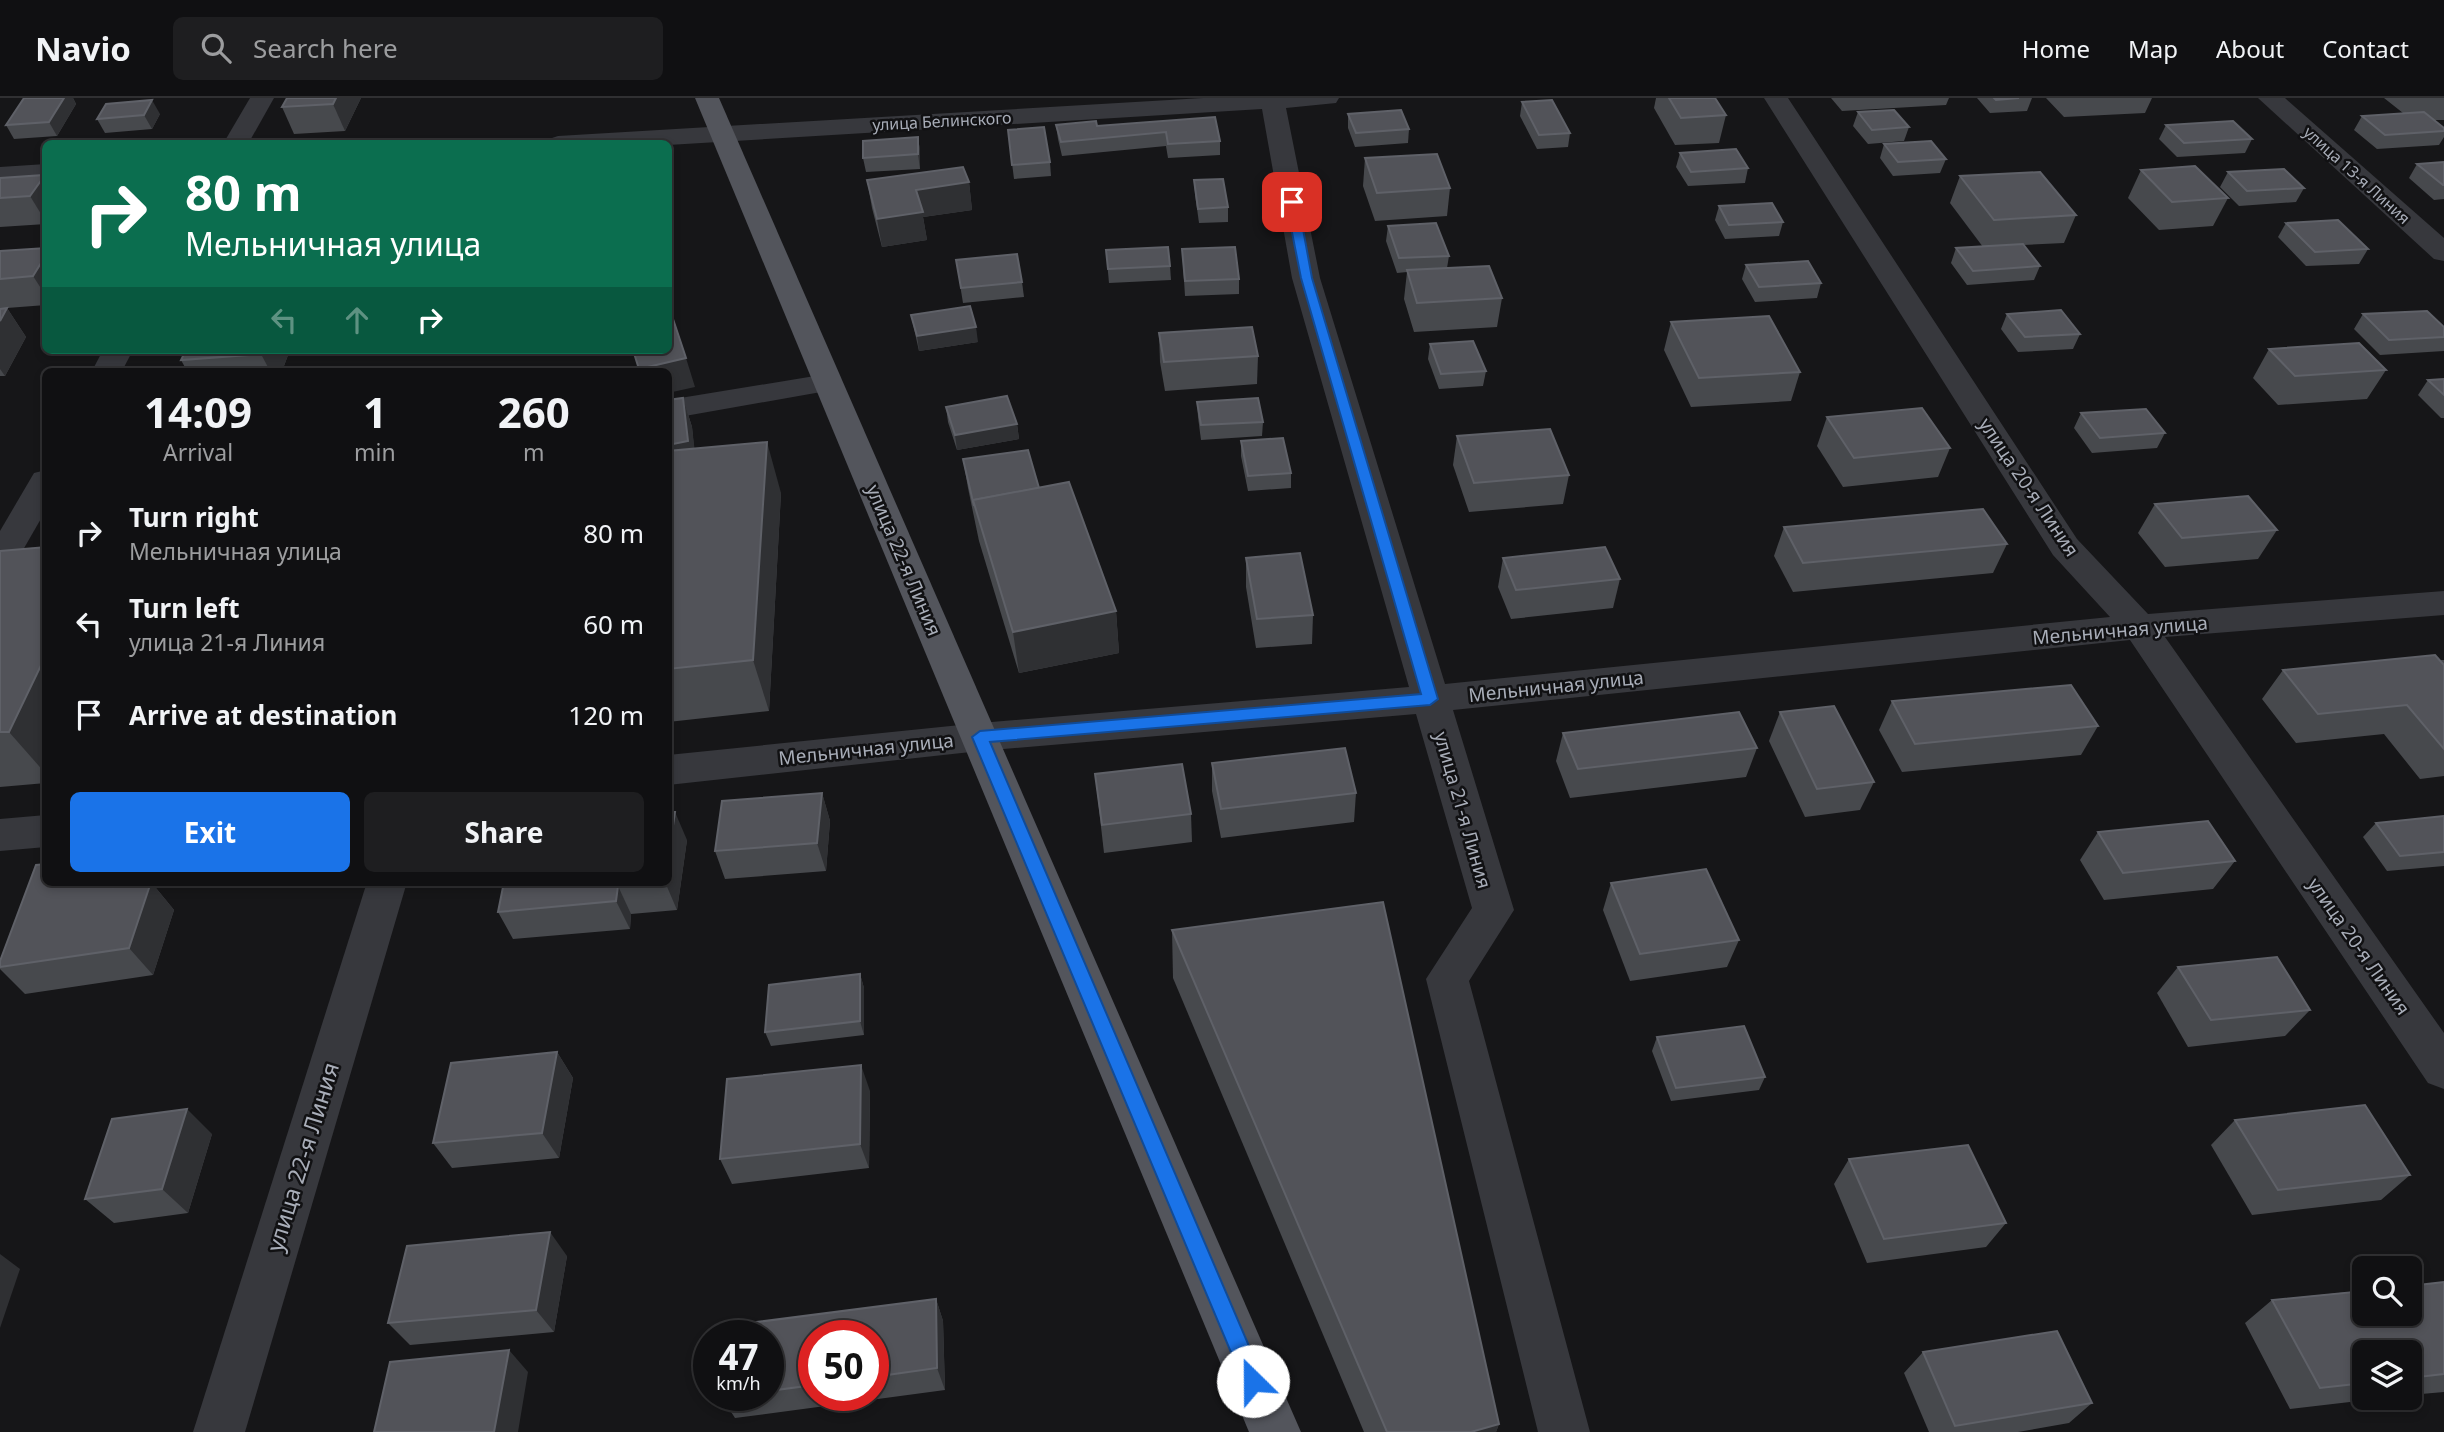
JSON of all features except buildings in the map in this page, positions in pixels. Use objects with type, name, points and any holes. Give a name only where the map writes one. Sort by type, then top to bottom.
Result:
[{"type":"main road","name":"улица 22-я Линия","points":[[707,98],[980,737]]},
{"type":"main road","points":[[980,737],[1275,1432]]},
{"type":"street","points":[[237,140],[262,98]]},
{"type":"street","name":"улица Белинского","points":[[624,140],[722,134],[819,118],[1327,98]]},
{"type":"street","name":"улица 20-я Линия","points":[[1776,98],[2065,547],[2140,627],[2444,1069]]},
{"type":"street","name":"улица 13-я Линия","points":[[2270,98],[2444,253]]},
{"type":"street","name":"улица 21-я Линия","points":[[1272,100],[1306,278],[1493,910],[1447,979],[1564,1432]]},
{"type":"street","points":[[0,175],[42,172]]},
{"type":"street","points":[[672,409],[827,383]]},
{"type":"street","points":[[0,561],[42,487]]},
{"type":"street","name":"Мельничная улица","points":[[672,769],[980,737],[1430,699],[2140,627],[2444,603]]},
{"type":"street","points":[[0,835],[42,831]]},
{"type":"street","name":"улица 22-я Линия","points":[[219,1432],[386,886]]},
{"type":"route","points":[[1253,1381],[980,737],[1430,699],[1306,278],[1292,202]]}]
